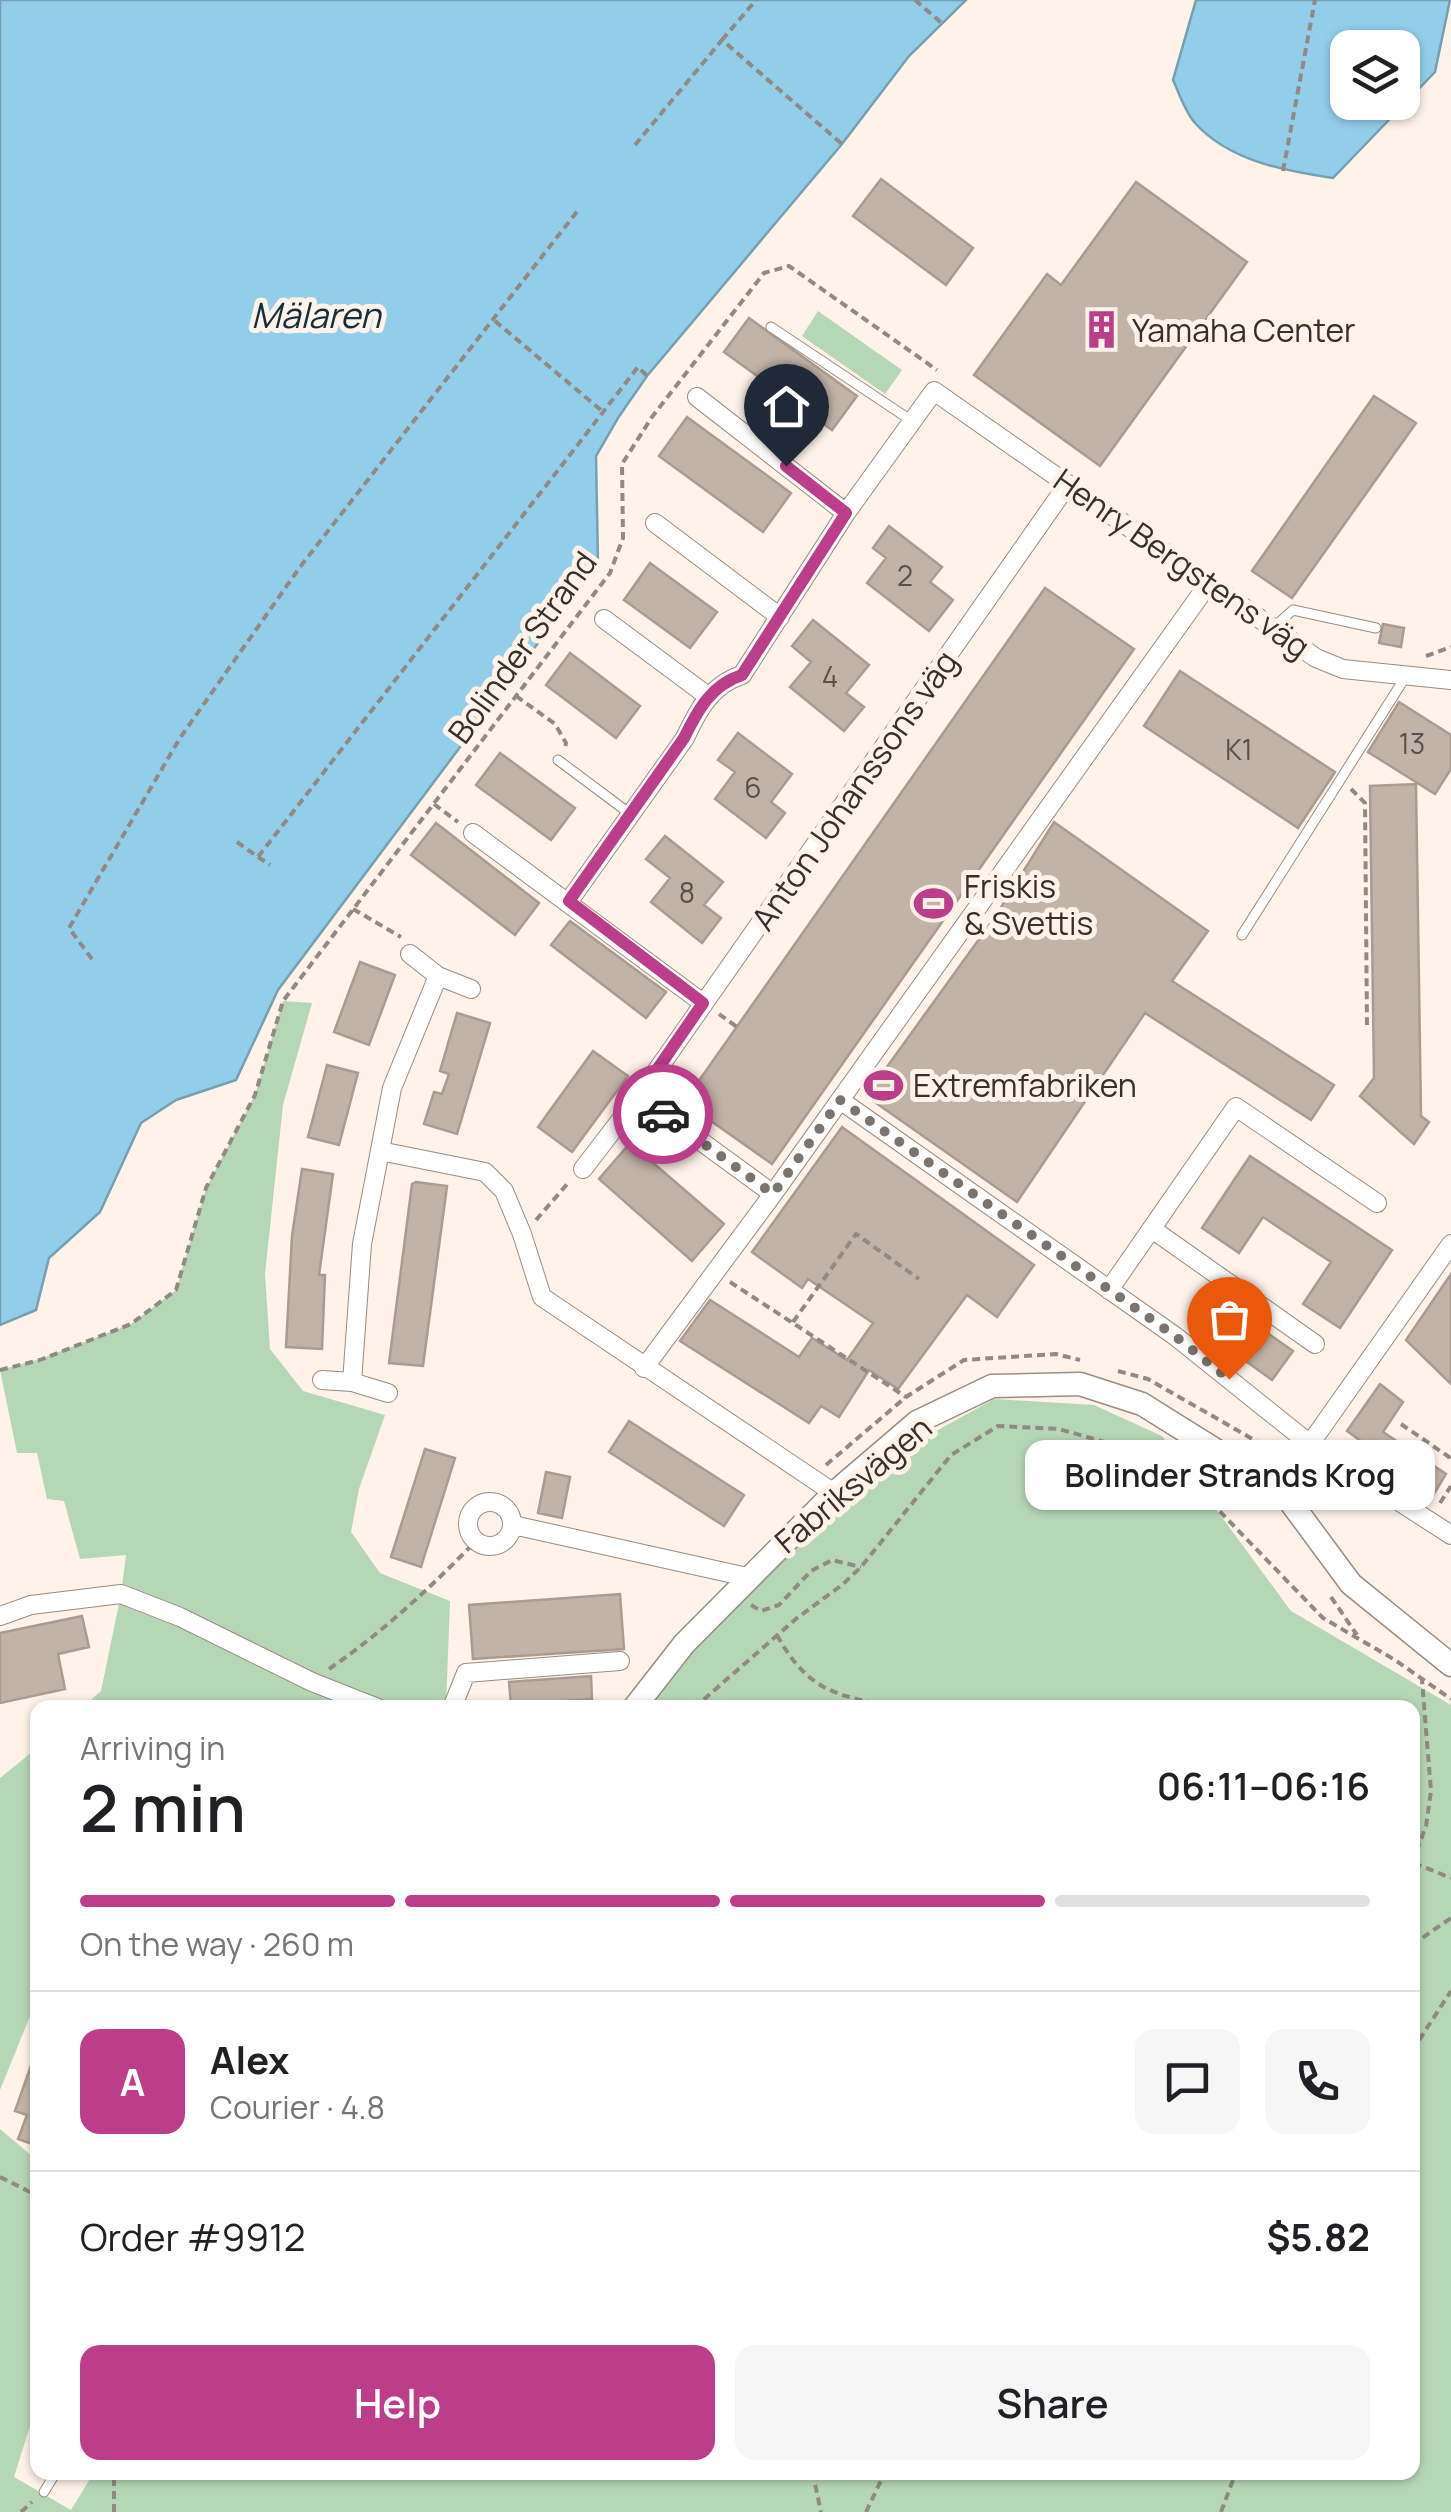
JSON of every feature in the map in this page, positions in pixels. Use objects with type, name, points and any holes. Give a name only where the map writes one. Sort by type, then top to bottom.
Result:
[{"type":"street","points":[[569,901],[684,738],[698,710],[722,681],[742,675],[846,513],[941,384]]},
{"type":"street","name":"Henry Bergstens väg","points":[[941,384],[1068,484],[1316,658],[1343,668],[1410,667],[1451,680]]},
{"type":"street","points":[[696,397],[846,513]]},
{"type":"street","name":"Anton Johanssons väg","points":[[582,1170],[639,1096],[1068,484]]},
{"type":"street","points":[[655,524],[780,618]]},
{"type":"street","points":[[644,1368],[773,1194],[1208,583]]},
{"type":"street","points":[[604,618],[708,698]]},
{"type":"street","points":[[473,832],[703,1003]]},
{"type":"street","points":[[410,954],[438,976],[471,989]]},
{"type":"street","points":[[352,1382],[362,1244],[392,1088],[438,976]]},
{"type":"street","points":[[639,1096],[773,1194]]},
{"type":"street","points":[[840,1100],[1175,1336],[1310,1444],[1451,1535]]},
{"type":"street","points":[[1110,1290],[1236,1107],[1377,1203]]},
{"type":"street","points":[[380,1151],[485,1172],[504,1191],[542,1296],[834,1493]]},
{"type":"street","points":[[1152,1229],[1315,1344]]},
{"type":"street","points":[[1283,1492],[1310,1444],[1451,1244]]},
{"type":"street","points":[[322,1380],[352,1382],[388,1393]]},
{"type":"street","name":"Fabriksvägen","points":[[640,1700],[684,1644],[834,1493],[917,1422],[992,1386],[1080,1384],[1142,1404],[1283,1492],[1351,1584],[1451,1665]]},
{"type":"street","points":[[513,1525],[507,1538],[497,1545],[482,1545],[469,1532],[468,1518],[484,1502],[503,1506],[513,1525],[740,1586]]},
{"type":"street","points":[[0,1616],[31,1605],[121,1594],[180,1617],[312,1682],[358,1700]]},
{"type":"street","points":[[455,1700],[466,1674],[620,1661]]},
{"type":"lane","points":[[771,326],[912,422]]},
{"type":"lane","points":[[1274,627],[1293,610],[1376,628]]},
{"type":"lane","points":[[1242,935],[1410,667]]},
{"type":"lane","points":[[558,760],[630,813]]},
{"type":"lane","points":[[44,2492],[51,2480]]},
{"type":"path","points":[[635,145],[756,0]]},
{"type":"path","points":[[915,0],[944,24]]},
{"type":"path","points":[[1283,171],[1315,0]]},
{"type":"path","points":[[722,40],[842,144]]},
{"type":"path","points":[[92,959],[69,928],[180,738],[300,567],[579,209]]},
{"type":"path","name":"Bolinder Strand","points":[[0,1370],[40,1360],[131,1324],[176,1290],[206,1188],[255,1095],[283,1001],[610,573],[623,538],[622,464],[652,417],[764,273],[789,266],[922,359],[941,384]]},
{"type":"path","points":[[495,320],[604,413]]},
{"type":"path","points":[[258,857],[638,367],[647,376]]},
{"type":"path","points":[[1410,667],[1451,647]]},
{"type":"path","points":[[516,696],[555,724],[566,743],[558,760]]},
{"type":"path","points":[[1340,779],[1366,804],[1367,1025]]},
{"type":"path","points":[[434,804],[473,832]]},
{"type":"path","points":[[238,842],[270,866]]},
{"type":"path","points":[[552,1203],[566,1185]]},
{"type":"path","points":[[792,1323],[856,1234],[920,1279]]},
{"type":"path","points":[[714,1273],[906,1397]]},
{"type":"path","points":[[1401,1424],[1450,1457],[1451,1463]]},
{"type":"path","points":[[703,1700],[861,1567],[952,1455],[998,1426],[1059,1429],[1143,1453],[1201,1492],[1323,1618],[1396,1660],[1451,1700]]},
{"type":"path","points":[[1297,1466],[1326,1511]]},
{"type":"path","points":[[1443,1500],[1451,1486]]},
{"type":"path","points":[[312,1682],[369,1642],[476,1541]]},
{"type":"path","points":[[740,1586],[761,1610],[780,1605],[811,1570],[832,1560],[861,1567]]},
{"type":"path","points":[[777,1635],[790,1660],[828,1692],[863,1700]]},
{"type":"path","points":[[1420,1843],[1431,1792],[1422,1680]]},
{"type":"path","points":[[1420,1865],[1451,1878]]},
{"type":"path","points":[[1420,1939],[1451,1918]]},
{"type":"path","points":[[1420,2039],[1451,1990]]},
{"type":"path","points":[[0,2176],[30,2192]]},
{"type":"path","points":[[114,2480],[114,2512]]},
{"type":"path","points":[[816,2480],[822,2512]]},
{"type":"path","points":[[866,2512],[882,2480]]},
{"type":"path","points":[[1221,2512],[1233,2480]]},
{"type":"green space","points":[[818,311],[902,370],[885,394],[802,336]]},
{"type":"green space","points":[[283,1001],[312,1003],[283,1105],[265,1274],[270,1349],[303,1391],[385,1415],[359,1489],[351,1532],[380,1573],[450,1601],[446,1700],[91,1700],[101,1691],[126,1555],[80,1559],[64,1501],[47,1499],[37,1453],[17,1453],[0,1370],[131,1324],[176,1290],[206,1188],[255,1095]]},
{"type":"green space","points":[[994,1399],[1094,1405],[1162,1436],[1291,1611],[1451,1705],[1451,2512],[0,2512],[0,2129],[30,2154],[30,2426],[14,2477],[71,2510],[89,2480],[1420,2480],[1420,1700],[656,1700],[690,1643],[909,1446]]},
{"type":"green space","points":[[30,1754],[30,2016],[0,2090],[0,1778]]},
{"type":"water","name":"Mälaren","points":[[0,0],[966,0],[909,56],[842,144],[647,376],[618,418],[596,456],[598,563],[278,990],[236,1080],[176,1100],[141,1123],[100,1212],[49,1258],[36,1310],[0,1325]]},
{"type":"water","points":[[1196,0],[1450,0],[1435,72],[1420,88],[1420,30],[1330,30],[1330,120],[1389,120],[1333,178],[1277,168],[1224,147],[1191,119],[1173,80]]},
{"type":"building","points":[[881,179],[973,248],[946,285],[853,216]]},
{"type":"building","name":"Yamaha Center","points":[[1136,182],[1247,262],[1100,466],[974,375],[1047,274],[1061,285]]},
{"type":"building","points":[[749,318],[857,396],[832,430],[724,352]]},
{"type":"building","points":[[1374,396],[1416,423],[1292,598],[1252,571]]},
{"type":"building","points":[[687,417],[791,493],[763,532],[659,456]]},
{"type":"building","points":[[889,526],[942,567],[930,582],[953,600],[929,631],[867,583],[886,558],[873,548]]},
{"type":"building","points":[[650,563],[717,612],[690,648],[624,600]]},
{"type":"building","points":[[1045,588],[1134,649],[772,1164],[684,1102]]},
{"type":"building","points":[[813,620],[869,665],[846,693],[864,707],[844,731],[790,687],[811,662],[792,646]]},
{"type":"building","points":[[1383,624],[1404,628],[1401,647],[1379,643]]},
{"type":"building","points":[[570,653],[640,706],[616,738],[546,685]]},
{"type":"building","points":[[1180,671],[1335,772],[1298,828],[1144,726]]},
{"type":"building","points":[[1399,702],[1451,735],[1451,769],[1435,794],[1368,752]]},
{"type":"building","points":[[738,733],[792,774],[771,802],[785,813],[766,838],[715,799],[735,772],[718,760]]},
{"type":"building","points":[[500,753],[575,808],[551,840],[476,785]]},
{"type":"building","points":[[1416,784],[1421,1116],[1429,1122],[1414,1144],[1360,1096],[1374,1078],[1370,786]]},
{"type":"building","points":[[1054,822],[1208,931],[1172,981],[1334,1085],[1311,1120],[1145,1013],[1017,1202],[866,1096],[995,917]]},
{"type":"building","points":[[436,823],[539,903],[515,935],[411,855]]},
{"type":"building","points":[[665,836],[723,882],[704,905],[721,918],[702,943],[651,902],[670,878],[646,859]]},
{"type":"building","points":[[570,921],[666,992],[646,1018],[551,945]]},
{"type":"building","points":[[360,962],[395,975],[369,1045],[334,1032]]},
{"type":"building","points":[[457,1013],[490,1023],[457,1134],[424,1124],[434,1092],[442,1094],[449,1074],[440,1071]]},
{"type":"building","points":[[593,1051],[628,1076],[572,1152],[538,1127]]},
{"type":"building","points":[[327,1065],[358,1073],[339,1145],[308,1137]]},
{"type":"building","points":[[842,1127],[1034,1265],[997,1317],[967,1295],[898,1389],[869,1370],[839,1417],[821,1406],[809,1423],[680,1341],[710,1300],[799,1357],[812,1338],[847,1360],[873,1323],[808,1279],[802,1288],[752,1252]]},
{"type":"building","points":[[630,1143],[724,1224],[692,1261],[599,1179]]},
{"type":"building","points":[[1250,1156],[1392,1250],[1340,1328],[1303,1304],[1331,1262],[1263,1217],[1239,1253],[1202,1228]]},
{"type":"building","points":[[302,1169],[333,1174],[319,1275],[325,1275],[322,1349],[286,1347],[292,1236]]},
{"type":"building","points":[[412,1184],[447,1186],[423,1366],[389,1363]]},
{"type":"building","points":[[1451,1274],[1451,1384],[1406,1340]]},
{"type":"building","points":[[1214,1295],[1293,1351],[1272,1380],[1194,1324]]},
{"type":"building","points":[[1380,1384],[1403,1402],[1383,1432],[1446,1474],[1434,1494],[1347,1431]]},
{"type":"building","points":[[629,1421],[744,1495],[724,1526],[609,1452]]},
{"type":"building","points":[[425,1449],[455,1458],[421,1567],[391,1557]]},
{"type":"building","points":[[546,1472],[570,1477],[562,1518],[538,1513]]},
{"type":"building","points":[[620,1594],[624,1649],[473,1659],[469,1605]]},
{"type":"building","points":[[82,1616],[89,1647],[58,1654],[65,1689],[0,1703],[0,1633]]},
{"type":"building","points":[[591,1676],[592,1699],[511,1700],[509,1682]]},
{"type":"building","points":[[30,2068],[30,2143],[18,2139],[27,2115],[15,2111]]},
{"type":"way so far","points":[[663,1114],[773,1194],[840,1100],[1175,1336],[1229,1379]]},
{"type":"place","name":"Yamaha Center","points":[[1102,330]]},
{"type":"place","name":"Friskis & Svettis","points":[[934,904]]},
{"type":"place","name":"Extremfabriken","points":[[883,1085]]},
{"type":"place","name":"Bolinder Strands Krog","points":[[1229,1379]]},
{"type":"route","points":[[663,1114],[639,1096],[703,1003],[569,901],[684,738],[698,710],[722,681],[742,675],[846,513],[786,466]]}]
